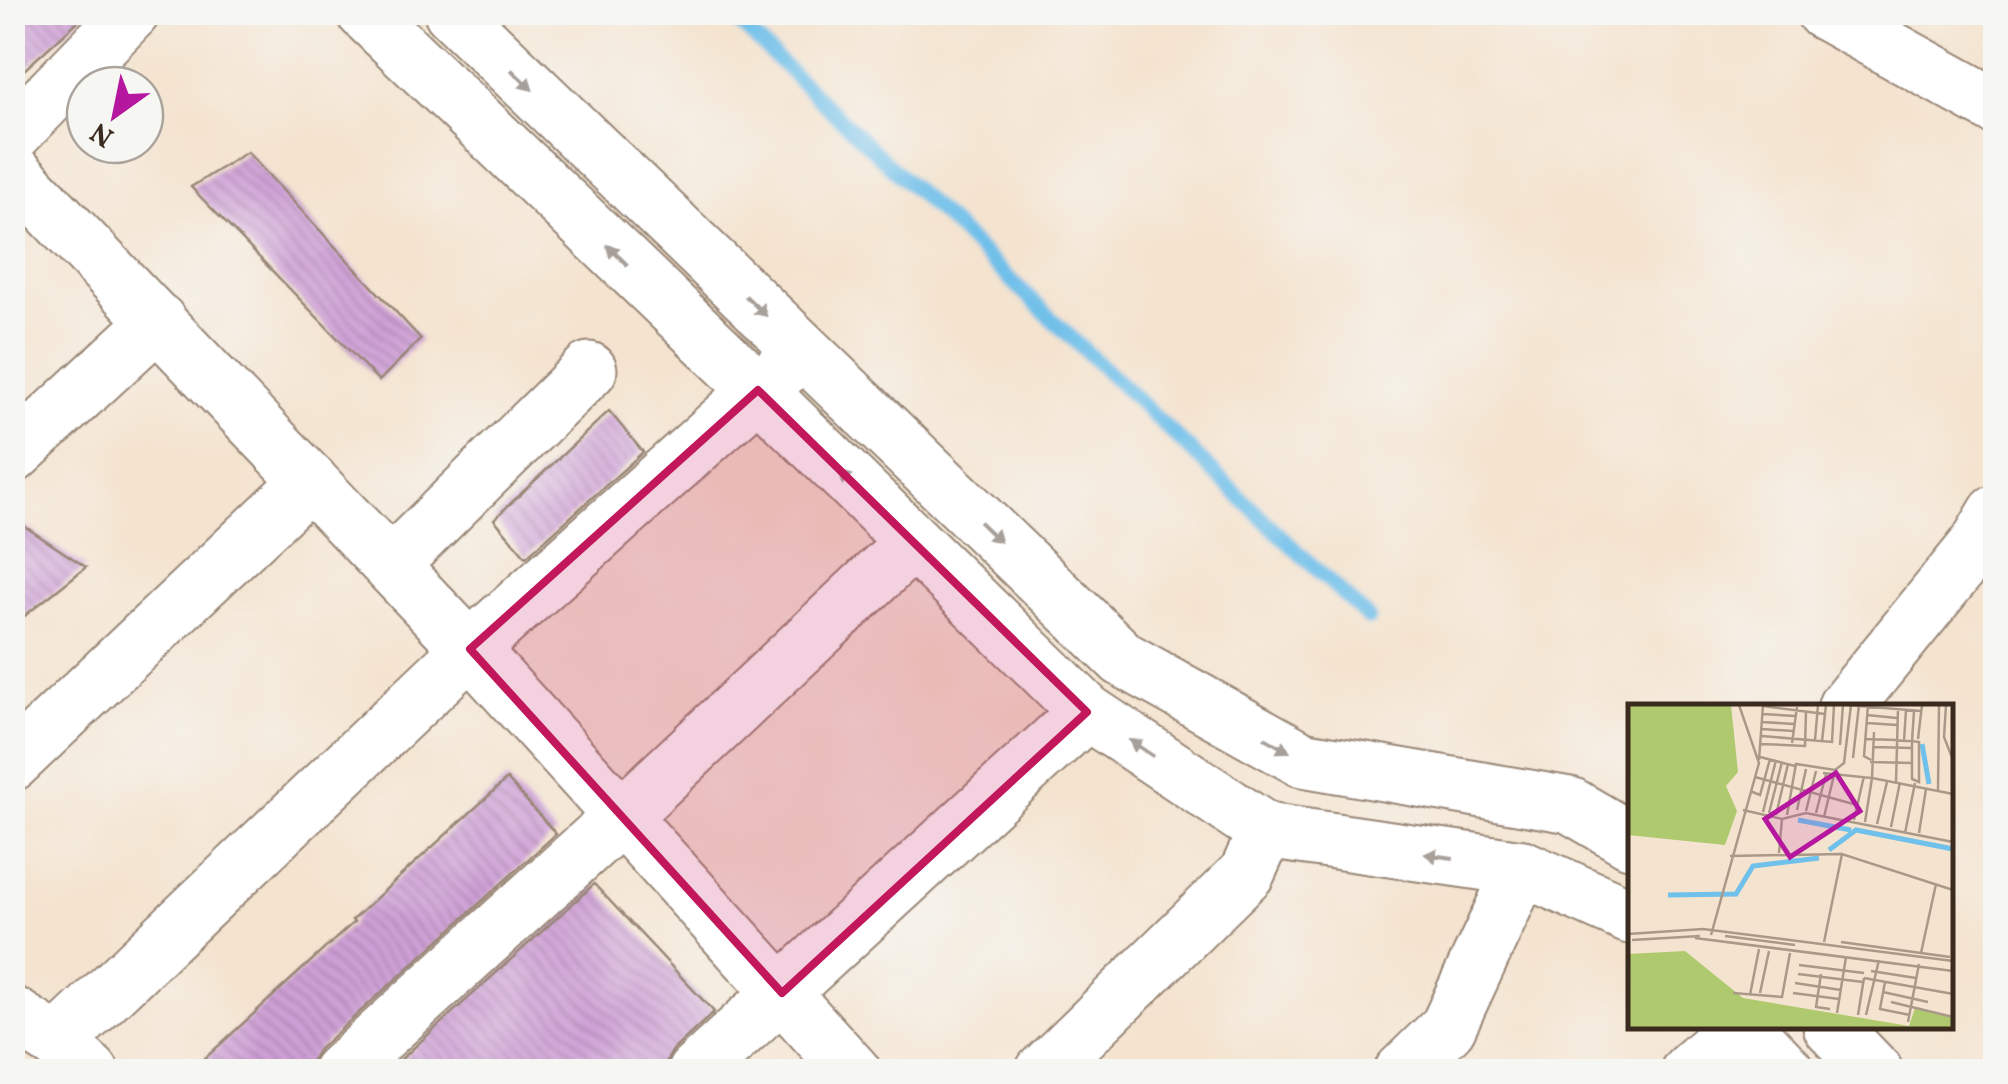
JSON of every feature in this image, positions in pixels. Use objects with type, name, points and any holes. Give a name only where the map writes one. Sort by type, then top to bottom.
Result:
[{"type":"street","points":[[12,134],[132,12]]},
{"type":"street","points":[[364,12],[1087,712],[1266,831],[1522,868],[1628,915]]},
{"type":"street","points":[[452,12],[1123,659],[1302,759],[1570,805],[1628,839]]},
{"type":"street","points":[[1824,12],[1996,107]]},
{"type":"street","points":[[12,170],[470,648],[854,1072]]},
{"type":"street","points":[[12,456],[158,321]]},
{"type":"street","points":[[54,1042],[470,648],[803,352]]},
{"type":"street","points":[[391,566],[589,370]]},
{"type":"street","points":[[12,763],[310,481]]},
{"type":"street","points":[[1848,704],[1977,544],[1996,513]]},
{"type":"street","points":[[340,1072],[622,816],[912,543]]},
{"type":"street","points":[[695,1072],[1087,712]]},
{"type":"street","points":[[1043,1072],[1247,873],[1266,831]]},
{"type":"street","points":[[1402,1072],[1448,1027],[1522,868]]},
{"type":"street","points":[[1688,1072],[1738,1029]]},
{"type":"street","points":[[1744,1029],[1787,1072]]},
{"type":"street","points":[[1835,1029],[1875,1072]]},
{"type":"highlighted area","points":[[758,390],[1087,712],[782,993],[470,649]]},
{"type":"building","points":[[12,12],[88,12],[12,81]]},
{"type":"building","points":[[247,152],[421,339],[379,381],[191,187]]},
{"type":"building","points":[[609,411],[643,452],[526,557],[494,519]]},
{"type":"building","points":[[12,518],[86,567],[12,626]]},
{"type":"building","points":[[507,779],[556,834],[319,1049],[310,1072],[190,1072],[352,920]]},
{"type":"building","points":[[594,884],[714,1012],[673,1050],[665,1072],[387,1072]]},
{"type":"waterway","points":[[727,12],[1368,618]]}]
